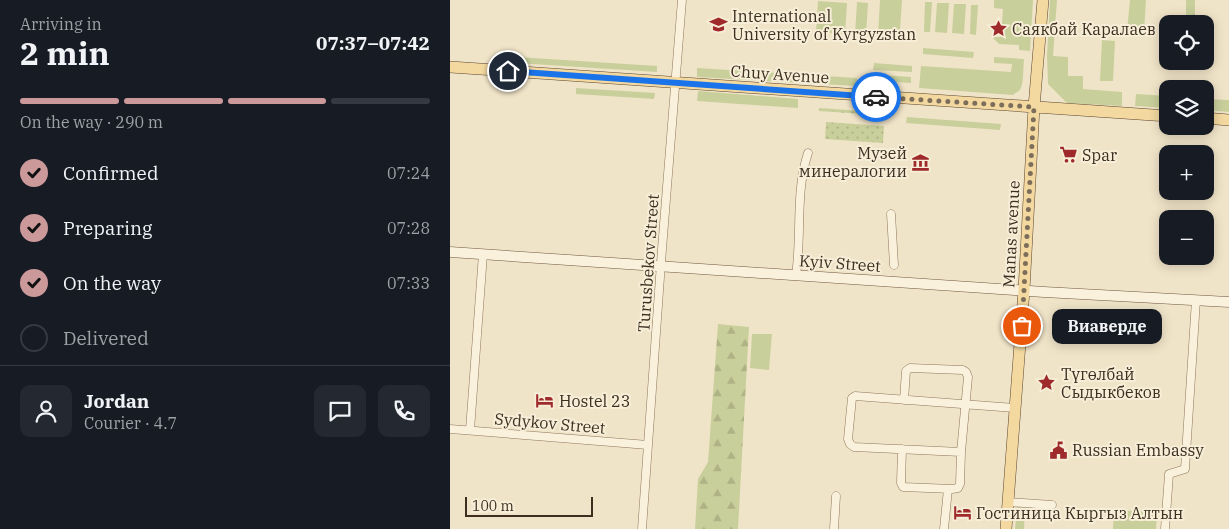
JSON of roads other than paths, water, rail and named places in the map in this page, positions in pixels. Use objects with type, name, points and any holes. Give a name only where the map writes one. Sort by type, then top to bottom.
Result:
[{"type":"main road","name":"Manas avenue","points":[[1006,529],[1024,290],[1034,107],[1043,0]]},
{"type":"main road","name":"Chuy Avenue","points":[[450,67],[1159,115]]},
{"type":"main road","points":[[1214,119],[1229,120]]},
{"type":"main road","name":"Kyiv Street","points":[[450,252],[1229,302]]},
{"type":"street","name":"Turusbekov Street","points":[[642,529],[660,266],[682,0]]},
{"type":"street","points":[[796,275],[802,177],[808,153]]},
{"type":"street","points":[[891,214],[894,265]]},
{"type":"street","points":[[470,430],[484,254]]},
{"type":"street","points":[[1165,529],[1169,474],[1185,469],[1196,300]]},
{"type":"street","points":[[902,449],[900,483],[903,487],[958,488],[960,484],[968,377],[966,372],[963,370],[910,368],[906,371],[904,400]]},
{"type":"street","points":[[961,452],[854,447],[848,439],[852,398],[855,396],[1015,408]]},
{"type":"street","name":"Sydykov Street","points":[[450,429],[648,444]]},
{"type":"street","points":[[944,529],[948,489]]},
{"type":"street","points":[[834,529],[836,496]]},
{"type":"street","points":[[1008,502],[1052,505]]},
{"type":"place","name":"International University of Kyrgyzstan","points":[[718,25]]},
{"type":"place","name":"Саякбай Каралаев","points":[[998,29]]},
{"type":"place","name":"Spar","points":[[1068,155]]},
{"type":"place","name":"Музей минералогии","points":[[921,162]]},
{"type":"place","name":"Виаверде","points":[[1022,326]]},
{"type":"place","name":"Түгөлбай Сыдыкбеков","points":[[1047,383]]},
{"type":"place","name":"Hostel 23","points":[[545,401]]},
{"type":"place","name":"Russian Embassy","points":[[1058,450]]},
{"type":"place","name":"Гостиница Кыргыз Алтын","points":[[962,513]]}]
